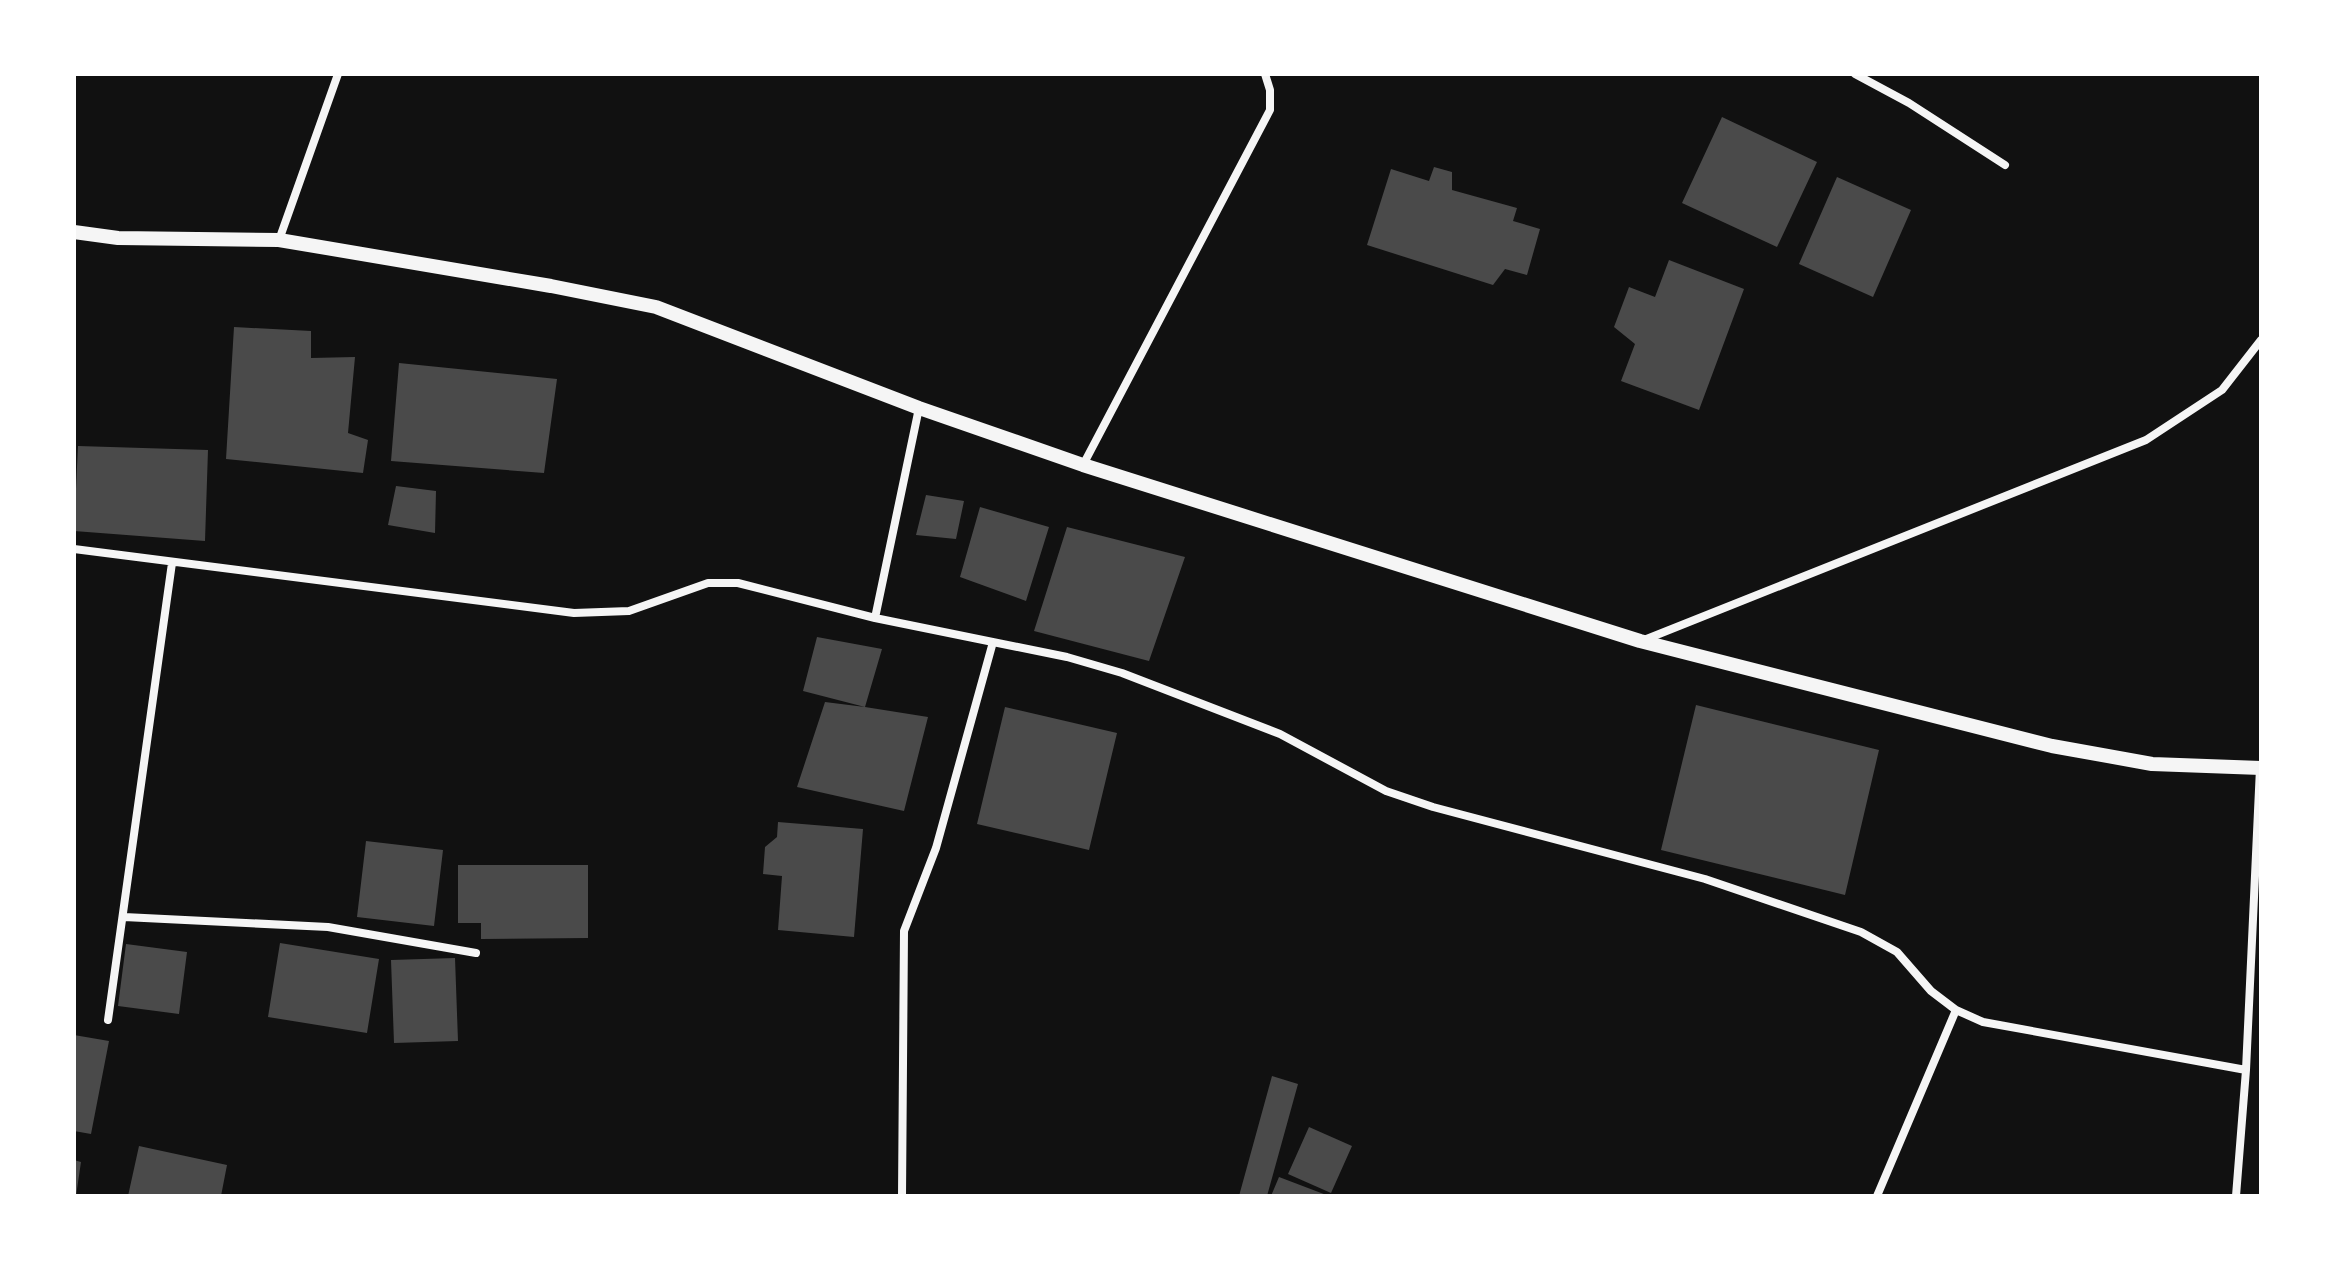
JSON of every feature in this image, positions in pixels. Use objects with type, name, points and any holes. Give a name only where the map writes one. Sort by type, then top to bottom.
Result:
[{"type":"street","points":[[279,240],[338,74]]},
{"type":"street","points":[[1083,465],[1270,110],[1270,90],[1265,74]]},
{"type":"street","points":[[1855,74],[1909,103],[2005,165]]},
{"type":"street","points":[[74,232],[118,238],[279,240],[656,307],[919,408],[1083,465],[1640,641],[2052,746],[2152,764],[2260,768],[2246,1070],[2236,1196]]},
{"type":"street","points":[[1640,641],[2146,440],[2222,390],[2261,340]]},
{"type":"street","points":[[875,618],[919,408]]},
{"type":"street","points":[[74,549],[574,613],[629,611],[708,583],[738,583],[875,618],[1067,657],[1122,673],[1280,734],[1386,791],[1433,807],[1705,879],[1861,932],[1897,952],[1931,991],[1956,1010],[1983,1022],[2246,1070]]},
{"type":"street","points":[[108,1020],[172,563]]},
{"type":"street","points":[[902,1196],[904,931],[936,848],[993,642]]},
{"type":"street","points":[[124,917],[328,927],[476,953]]},
{"type":"street","points":[[1877,1196],[1956,1010]]},
{"type":"building","points":[[1722,117],[1817,162],[1777,247],[1682,203]]},
{"type":"building","points":[[1434,167],[1452,172],[1452,190],[1517,208],[1513,221],[1540,229],[1527,275],[1505,269],[1493,285],[1367,245],[1391,169],[1429,181]]},
{"type":"building","points":[[1837,177],[1911,210],[1873,297],[1799,264]]},
{"type":"building","points":[[1669,260],[1744,289],[1699,410],[1621,381],[1635,344],[1614,327],[1629,287],[1655,297]]},
{"type":"building","points":[[234,327],[311,331],[311,358],[355,357],[348,433],[368,440],[363,473],[226,459]]},
{"type":"building","points":[[399,363],[557,379],[544,473],[391,461]]},
{"type":"building","points":[[78,446],[208,450],[205,541],[74,531]]},
{"type":"building","points":[[396,486],[436,491],[435,533],[388,525]]},
{"type":"building","points":[[926,495],[964,501],[956,539],[916,535]]},
{"type":"building","points":[[980,507],[1049,527],[1026,601],[960,577]]},
{"type":"building","points":[[1067,527],[1185,557],[1149,661],[1034,631]]},
{"type":"building","points":[[817,637],[882,649],[865,707],[803,691]]},
{"type":"building","points":[[825,702],[928,717],[904,811],[797,787]]},
{"type":"building","points":[[1696,705],[1879,750],[1845,895],[1661,850]]},
{"type":"building","points":[[1005,707],[1117,733],[1089,850],[977,824]]},
{"type":"building","points":[[778,822],[863,829],[854,937],[778,930],[782,876],[763,874],[765,847],[777,837]]},
{"type":"building","points":[[366,841],[443,850],[434,926],[357,917]]},
{"type":"building","points":[[458,865],[588,865],[588,938],[481,939],[481,923],[458,923]]},
{"type":"building","points":[[280,943],[379,959],[367,1033],[268,1017]]},
{"type":"building","points":[[126,944],[187,952],[179,1014],[118,1006]]},
{"type":"building","points":[[455,958],[458,1041],[394,1043],[391,960]]},
{"type":"building","points":[[74,1035],[109,1041],[91,1134],[74,1131]]},
{"type":"building","points":[[1272,1076],[1298,1084],[1267,1196],[1239,1196]]},
{"type":"building","points":[[1309,1127],[1352,1146],[1331,1193],[1288,1174]]},
{"type":"building","points":[[139,1146],[227,1165],[221,1196],[128,1196]]},
{"type":"building","points":[[74,1160],[81,1162],[76,1196],[74,1196]]},
{"type":"building","points":[[1279,1177],[1329,1196],[1271,1196]]}]
